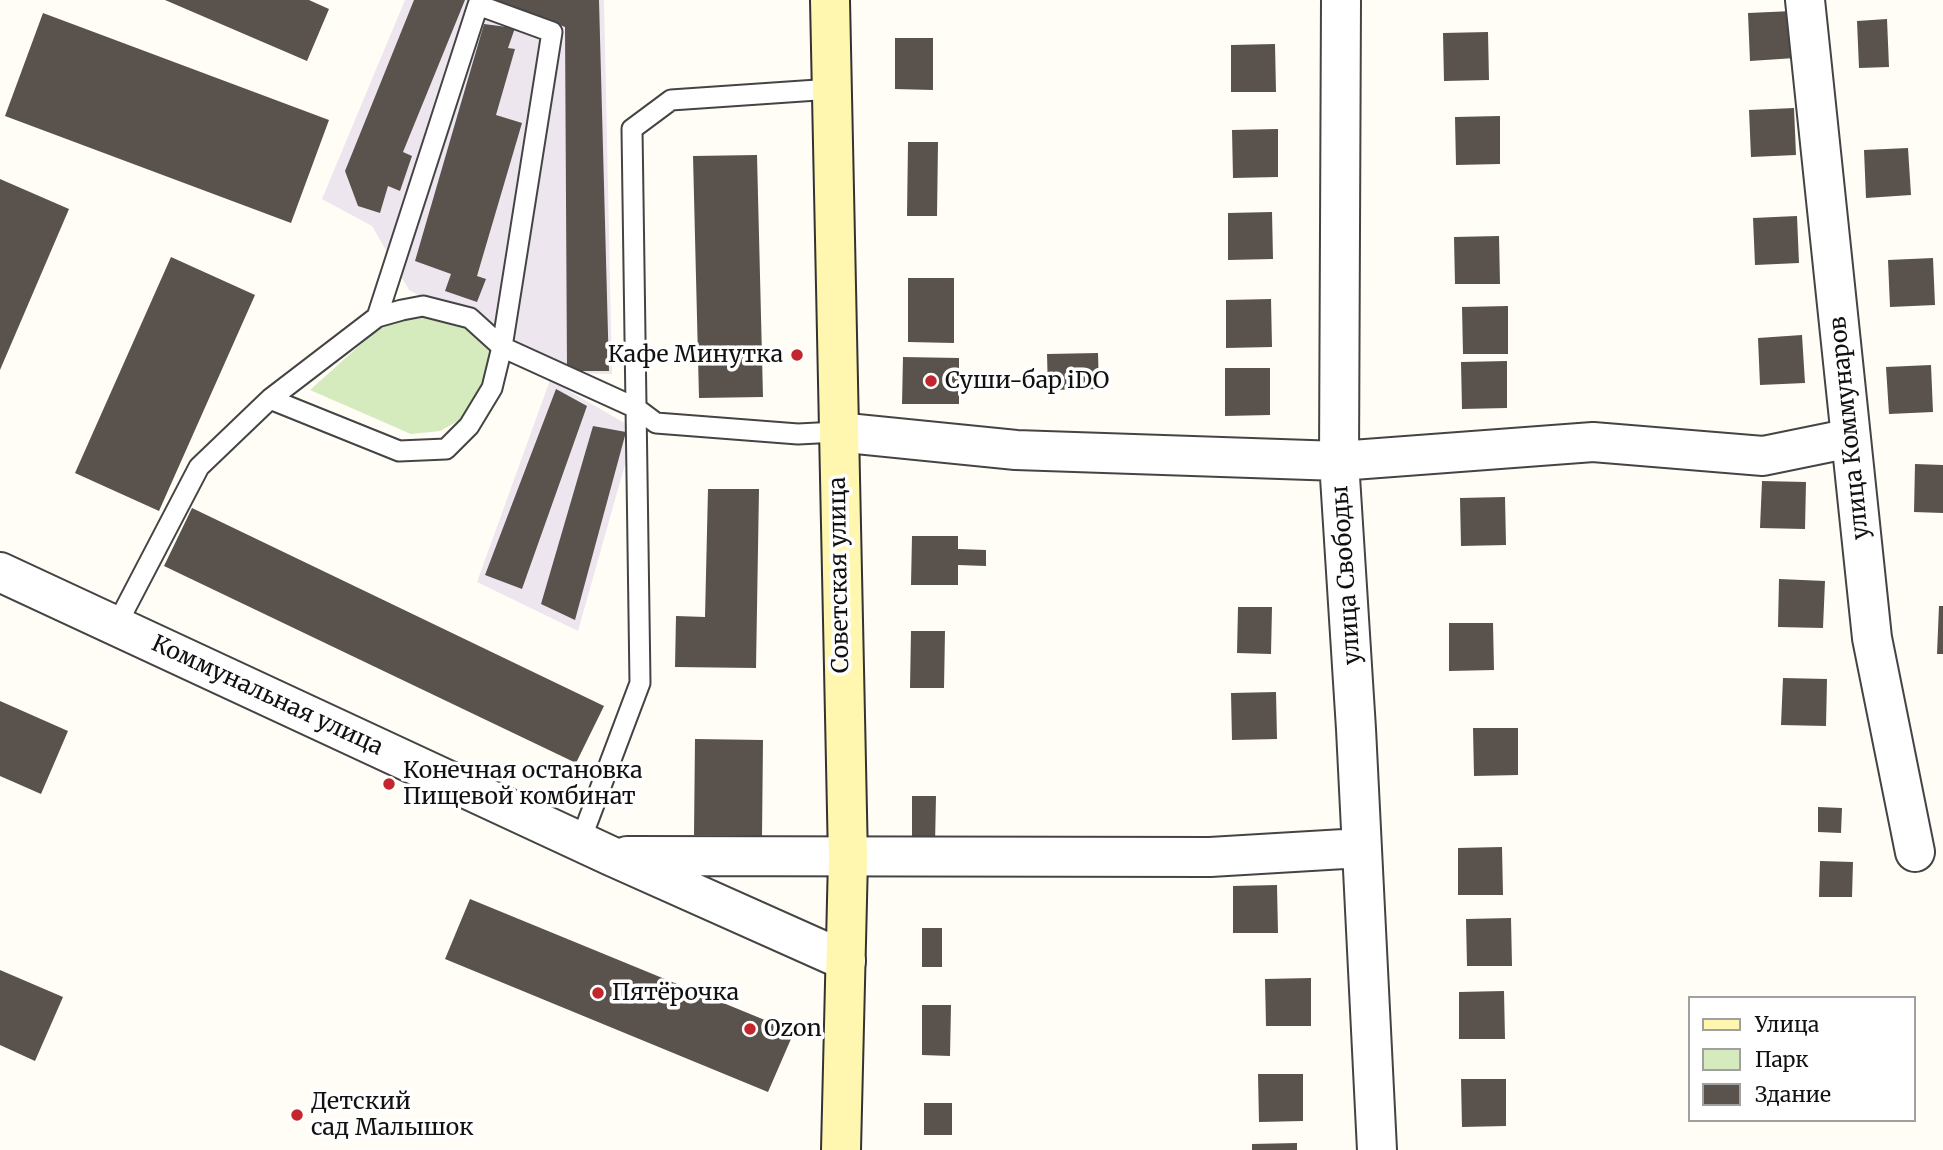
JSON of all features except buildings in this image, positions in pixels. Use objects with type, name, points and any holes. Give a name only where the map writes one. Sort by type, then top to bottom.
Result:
[{"type":"main road","name":"Советская улица","points":[[830,0],[848,859],[841,1150]]},
{"type":"street","name":"улица Свободы","points":[[1341,0],[1339,461],[1377,1150]]},
{"type":"street","name":"улица Коммунаров","points":[[1805,0],[1872,638],[1915,852]]},
{"type":"street","points":[[837,432],[1016,450],[1339,461],[1593,442],[1763,456],[1850,438]]},
{"type":"street","name":"Коммунальная улица","points":[[0,572],[596,849],[846,961]]},
{"type":"street","name":"Коммунальная улица","points":[[596,849],[848,859],[1048,855],[1210,857],[1362,848]]},
{"type":"lane","points":[[270,399],[399,451],[446,449],[469,426],[492,388],[502,347],[552,32],[478,5],[377,317]]},
{"type":"lane","points":[[596,849],[640,683],[632,128],[671,100],[832,89]]},
{"type":"lane","points":[[116,626],[200,467],[270,399],[377,317],[423,306],[471,318],[502,347],[636,408],[656,423],[798,434],[837,432]]},
{"type":"shaded area","points":[[405,0],[604,0],[612,374],[565,373],[409,290],[372,226],[322,199]]},
{"type":"shaded area","points":[[550,380],[635,429],[578,631],[477,582]]},
{"type":"green space","points":[[423,312],[456,319],[485,335],[497,356],[491,374],[467,416],[440,431],[411,434],[310,390],[379,328],[398,318]]},
{"type":"place","name":"Кафе Минутка","points":[[797,355]]},
{"type":"place","name":"Суши-бар iDO","points":[[931,381]]},
{"type":"place","name":"Конечная остановка Пищевой комбинат","points":[[389,784]]},
{"type":"place","name":"Пятёрочка","points":[[598,993]]},
{"type":"place","name":"Ozon","points":[[750,1029]]},
{"type":"place","name":"Детский сад Малышок","points":[[297,1115]]}]
